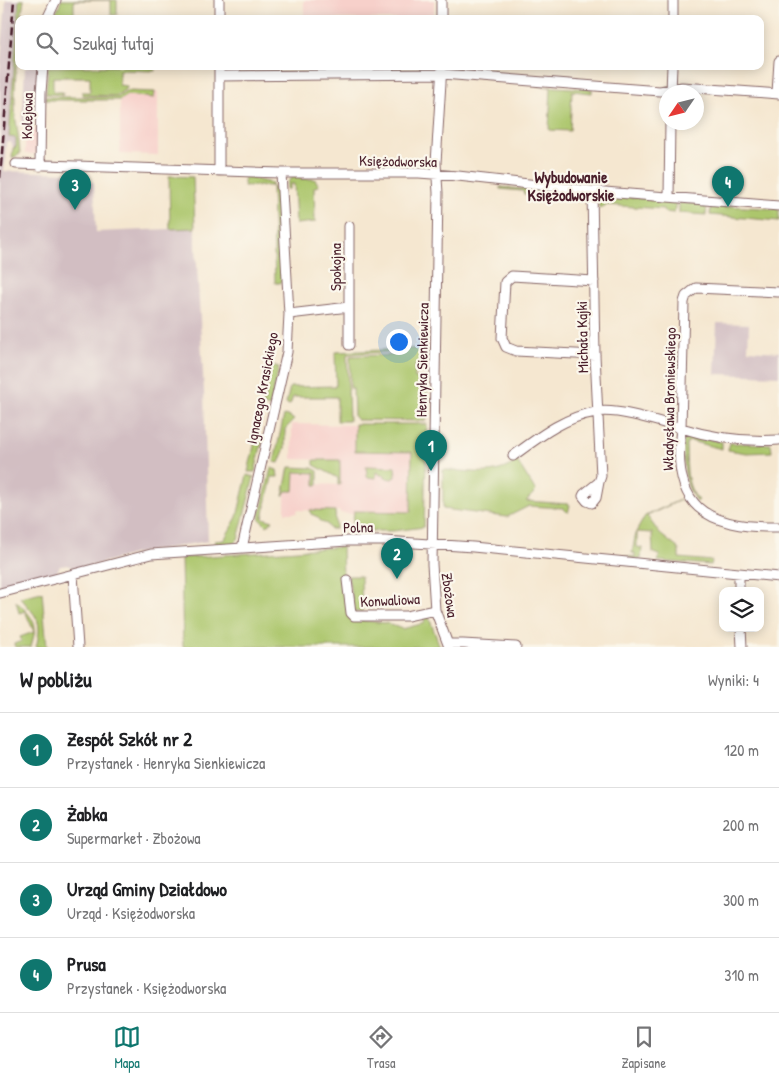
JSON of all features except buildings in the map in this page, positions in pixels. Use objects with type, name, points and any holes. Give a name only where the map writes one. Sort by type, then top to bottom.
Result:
[{"type":"street","points":[[50,15],[56,0]]},
{"type":"street","points":[[219,0],[219,15]]},
{"type":"street","points":[[440,0],[441,15]]},
{"type":"street","points":[[673,0],[673,15]]},
{"type":"street","points":[[704,88],[778,93],[779,61]]},
{"type":"street","name":"Kolejowa","points":[[40,166],[40,93],[43,70]]},
{"type":"street","points":[[219,70],[220,171]]},
{"type":"street","points":[[219,76],[442,70],[659,90]]},
{"type":"street","name":"Henryka Sienkiewicza","points":[[434,546],[438,194],[436,163],[442,70]]},
{"type":"street","points":[[671,85],[672,70]]},
{"type":"street","points":[[669,197],[670,130]]},
{"type":"street","name":"Księżodworska","points":[[16,164],[220,171],[437,174],[592,191],[779,206]]},
{"type":"street","name":"Ignacego Krasickiego","points":[[242,548],[287,352],[289,314],[281,172]]},
{"type":"street","name":"Michała Kajki","points":[[592,191],[600,482]]},
{"type":"street","name":"Spokojna","points":[[349,226],[349,346]]},
{"type":"street","points":[[594,281],[512,276],[505,282],[502,338],[506,347],[516,350],[596,355]]},
{"type":"street","name":"Władysława Broniewskiego","points":[[779,292],[696,288],[686,296],[684,302],[679,444],[680,473],[684,488],[698,508],[724,522],[746,526],[779,527]]},
{"type":"street","name":"Spokojna","points":[[289,314],[349,307]]},
{"type":"street","points":[[513,456],[555,426],[572,418],[598,411],[656,420],[681,428],[730,439],[779,440]]},
{"type":"street","name":"Polna","points":[[0,593],[151,554],[348,541],[385,541],[520,551],[779,577]]},
{"type":"street","name":"Zbożowa","points":[[434,546],[432,564],[435,610],[448,646]]},
{"type":"street","points":[[739,573],[739,587]]},
{"type":"street","points":[[73,575],[78,647]]},
{"type":"street","name":"Konwaliowa","points":[[347,580],[351,613],[354,616],[407,616],[435,610]]},
{"type":"street","points":[[741,632],[742,647]]},
{"type":"street","points":[[448,646],[516,647]]},
{"type":"shaded area","points":[[6,0],[19,0],[18,15],[15,15],[15,55],[9,137],[16,138],[16,147],[13,147],[11,142],[6,142],[4,171],[69,173],[68,179],[72,182],[94,182],[96,232],[195,228],[204,392],[208,541],[133,554],[76,570],[68,565],[60,566],[55,575],[0,587],[0,72]]},
{"type":"shaded area","points":[[304,0],[434,0],[434,15],[304,15]]},
{"type":"shaded area","points":[[25,70],[39,70],[33,125],[22,124]]},
{"type":"shaded area","points":[[155,92],[158,92],[158,155],[120,154],[120,100],[127,95],[153,97]]},
{"type":"shaded area","points":[[25,129],[37,129],[36,154],[25,154]]},
{"type":"shaded area","points":[[717,323],[749,324],[748,350],[779,352],[779,376],[715,374]]},
{"type":"shaded area","points":[[292,424],[355,425],[355,451],[412,451],[411,512],[354,511],[354,514],[340,513],[340,511],[297,510],[297,513],[285,513],[285,491],[295,472],[316,473],[316,484],[340,485],[340,460],[292,459]]},
{"type":"green space","points":[[19,0],[24,0],[22,15],[18,15]]},
{"type":"green space","points":[[61,0],[74,0],[74,15],[54,15]]},
{"type":"green space","points":[[111,0],[117,0],[117,15],[111,15]]},
{"type":"green space","points":[[15,55],[15,114],[20,154],[12,158],[13,148],[16,147],[16,138],[9,137]]},
{"type":"green space","points":[[48,70],[119,70],[119,85],[127,86],[116,96],[83,95],[82,92],[90,92],[90,77],[53,77],[53,92],[63,92],[63,95],[46,94]]},
{"type":"green space","points":[[119,70],[155,70],[155,71]]},
{"type":"green space","points":[[537,86],[592,89],[592,93],[572,91],[570,131],[549,130],[551,87]]},
{"type":"green space","points":[[127,91],[155,92],[154,98],[127,95],[120,100],[46,100],[45,97],[118,97]]},
{"type":"green space","points":[[299,175],[301,179],[315,179],[319,186],[314,187],[315,222],[296,224],[294,184],[290,184],[290,188],[287,190],[287,187],[288,182],[293,177]]},
{"type":"green space","points":[[169,176],[193,177],[195,228],[170,229]]},
{"type":"green space","points":[[244,177],[253,177],[254,179],[271,183],[277,195],[280,195],[283,278],[280,283],[275,283],[272,186],[244,186]]},
{"type":"green space","points":[[500,187],[564,191],[563,195],[577,201],[524,194],[523,191],[500,189]]},
{"type":"green space","points":[[601,195],[676,201],[674,213],[664,212],[663,209],[606,205],[599,209],[599,202],[596,202],[596,198]]},
{"type":"green space","points":[[679,203],[707,204],[706,215],[679,213]]},
{"type":"green space","points":[[711,205],[779,209],[779,221],[710,215]]},
{"type":"green space","points":[[428,348],[427,373],[423,373],[423,365],[415,365],[415,378],[427,378],[427,420],[425,421],[357,420],[354,417],[353,388],[350,388],[350,356],[394,355],[394,352],[347,354],[349,421],[337,421],[337,397],[293,397],[290,405],[286,404],[290,387],[336,386],[335,352]]},
{"type":"green space","points":[[272,365],[279,367],[270,407],[263,405]]},
{"type":"green space","points":[[284,415],[294,420],[285,429],[285,448],[279,463],[274,462]]},
{"type":"green space","points":[[355,424],[427,424],[424,527],[393,531],[352,531],[354,511],[411,512],[412,452],[355,451]]},
{"type":"green space","points":[[693,436],[722,442],[722,449],[690,441],[686,444],[689,481],[694,495],[699,500],[697,502],[689,488],[685,473],[683,442],[687,437]]},
{"type":"green space","points":[[256,437],[263,438],[255,472],[248,472]]},
{"type":"green space","points":[[730,443],[771,444],[772,452],[747,453],[728,450]]},
{"type":"green space","points":[[314,460],[340,460],[340,485],[338,485],[338,478],[314,465]]},
{"type":"green space","points":[[517,461],[536,491],[526,501],[569,504],[568,513],[563,508],[529,506],[507,517],[443,509],[443,470],[490,472],[508,467]]},
{"type":"green space","points":[[366,466],[395,467],[396,477],[392,479],[385,478],[385,475],[380,475],[376,472],[376,478],[367,477]]},
{"type":"green space","points":[[289,467],[312,468],[318,471],[318,485],[315,485],[315,473],[295,472],[294,491],[286,491],[283,496]]},
{"type":"green space","points":[[271,468],[277,470],[278,477],[272,477],[263,518],[273,521],[267,526],[259,518]]},
{"type":"green space","points":[[247,475],[254,477],[238,539],[233,544],[215,545],[215,541],[224,540],[237,517]]},
{"type":"green space","points":[[682,499],[647,516],[660,534],[679,549],[679,558],[712,561],[711,565],[658,561],[660,555],[653,553],[652,533],[637,532],[637,547],[642,548],[641,559],[581,554],[580,552],[635,557],[635,553],[632,553],[636,532],[645,516]]},
{"type":"green space","points":[[310,510],[335,511],[336,529],[330,529],[327,524],[311,514]]},
{"type":"green space","points":[[342,547],[343,578],[357,620],[386,623],[402,629],[425,623],[423,616],[428,615],[440,647],[183,647],[181,558]]},
{"type":"green space","points":[[348,576],[361,576],[362,612],[354,612]]},
{"type":"green space","points":[[42,592],[47,647],[36,647],[39,630],[37,619],[20,597]]},
{"type":"green space","points":[[16,601],[29,614],[34,622],[35,631],[31,647],[15,647],[14,644],[22,641],[20,637],[34,632],[25,611],[19,613]]},
{"type":"railway","points":[[0,178],[14,0]]},
{"type":"place","name":"Prusa","points":[[728,207]]},
{"type":"place","name":"Urząd Gminy Działdowo","points":[[75,210]]},
{"type":"place","name":"Zespół Szkół nr 2","points":[[431,471]]},
{"type":"place","name":"Żabka","points":[[397,579]]},
{"type":"district","name":"Wybudowanie Księżodworskie","points":[[571,186]]}]
